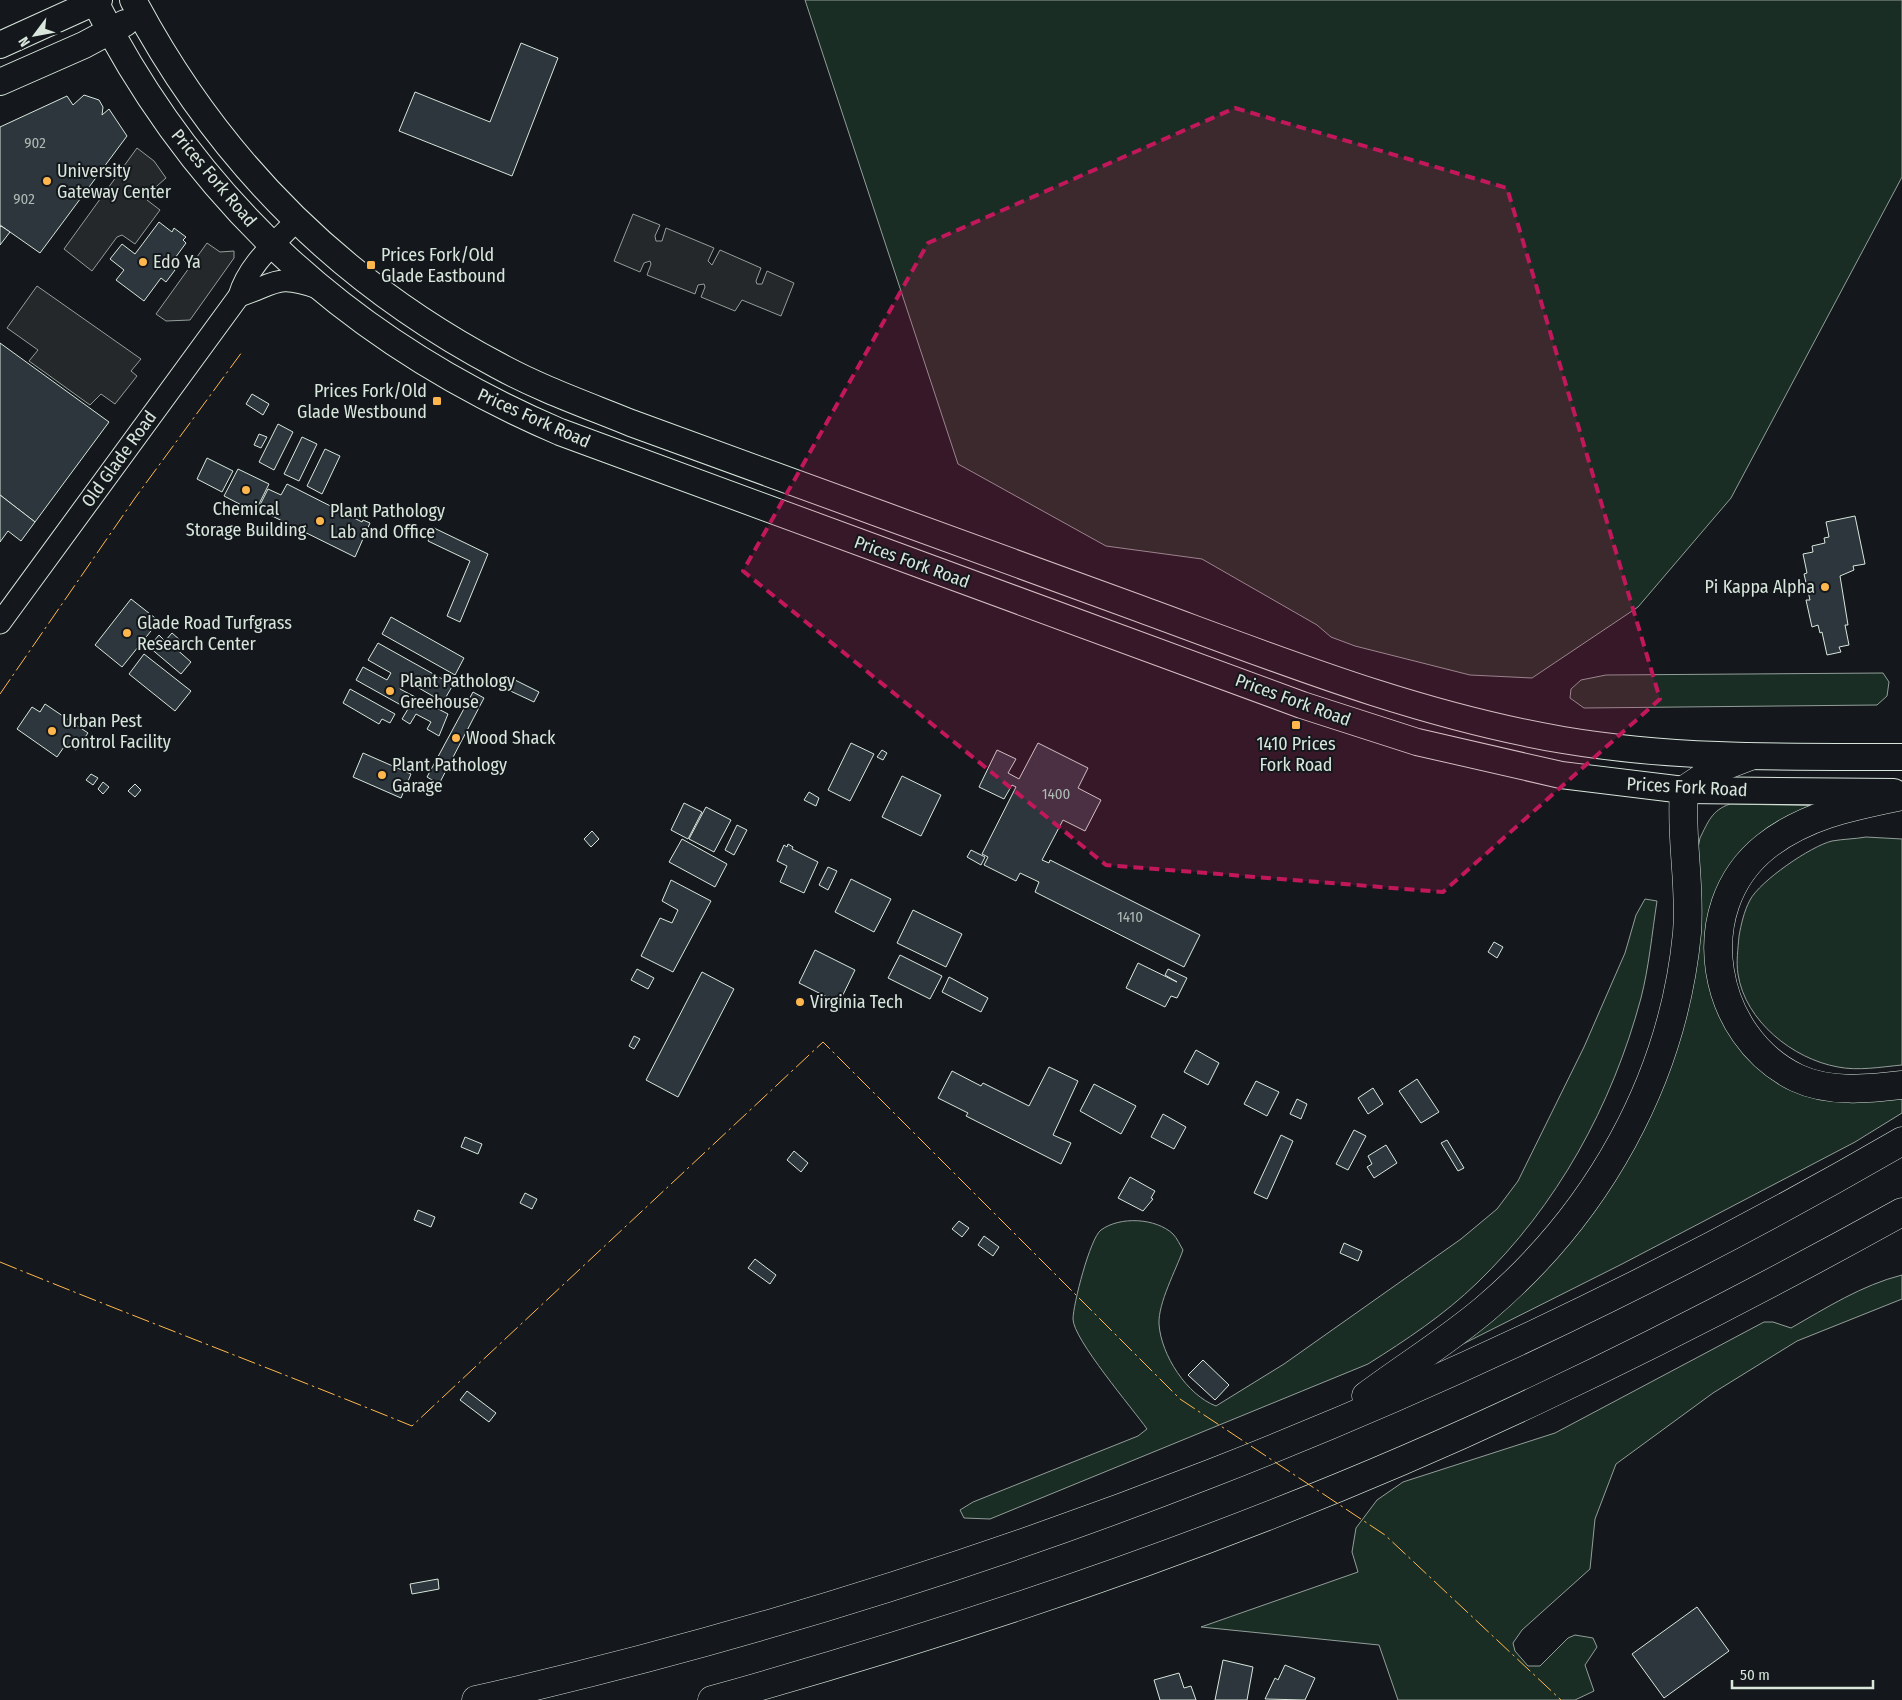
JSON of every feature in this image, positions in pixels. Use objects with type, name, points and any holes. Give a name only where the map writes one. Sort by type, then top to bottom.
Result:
[{"type":"highway","points":[[1327,1425],[1452,1335],[1519,1278],[1572,1220],[1611,1163],[1654,1077],[1671,1024],[1679,984],[1687,933],[1689,888],[1682,818],[1684,790],[1714,770],[1748,757]]},
{"type":"highway","points":[[1902,796],[1815,817],[1788,831],[1764,847],[1744,868],[1729,893],[1720,922],[1718,952],[1722,983],[1733,1016],[1749,1041],[1771,1063],[1799,1079],[1837,1088],[1872,1089],[1902,1085]]},
{"type":"highway","points":[[476,1700],[706,1641],[938,1571],[1100,1514],[1327,1425],[1506,1345],[1658,1272],[1782,1208],[1902,1141]]},
{"type":"highway","points":[[712,1700],[1012,1609],[1265,1516],[1402,1460],[1538,1400],[1655,1342],[1902,1212]]},
{"type":"highway","points":[[1857,1237],[1902,1224]]},
{"type":"main road","name":"Prices Fork Road","points":[[96,1],[110,31],[154,105],[188,151],[247,220],[272,246],[318,288],[376,332],[477,394],[560,432],[1342,719],[1417,742],[1561,775],[1684,790],[1902,792]]},
{"type":"main road","points":[[0,45],[96,1]]},
{"type":"main road","name":"Prices Fork Road","points":[[137,8],[182,83],[245,167],[330,252],[407,312],[458,344],[544,387],[641,426],[1261,653],[1404,702],[1497,727],[1564,740],[1683,754],[1748,757],[1902,757]]},
{"type":"main road","points":[[0,82],[110,31],[137,8]]},
{"type":"street","name":"Old Glade Road","points":[[0,623],[239,296],[242,282],[253,267],[296,220]]},
{"type":"street","points":[[239,296],[280,280],[301,282],[318,288]]},
{"type":"highlighted area","points":[[1235,108],[1507,188],[1660,699],[1443,892],[1106,865],[743,571],[928,243]]},
{"type":"green space","points":[[805,0],[1902,0],[1902,177],[1731,498],[1638,607],[1532,678],[1470,675],[1355,646],[1331,637],[1317,625],[1202,559],[1106,546],[958,464]]},
{"type":"green space","points":[[1883,673],[1889,682],[1887,696],[1877,705],[1584,708],[1570,698],[1571,689],[1581,680],[1606,675]]},
{"type":"green space","points":[[1730,804],[1835,806],[1815,812],[1710,918],[1768,1071],[1902,1094],[1902,1113],[1855,1142],[1622,1264],[1439,1356],[1644,1123],[1700,838],[1715,813]]},
{"type":"green space","points":[[1866,837],[1902,839],[1902,1065],[1853,1069],[1821,1063],[1804,1056],[1774,1035],[1750,1007],[1742,991],[1737,960],[1739,936],[1746,909],[1750,900],[1764,883],[1799,857],[1823,844],[1832,841]]},
{"type":"green space","points":[[1645,899],[1657,901],[1644,986],[1629,1038],[1597,1115],[1578,1152],[1532,1221],[1506,1253],[1464,1295],[1424,1326],[1368,1364],[990,1519],[964,1518],[960,1510],[973,1502],[1138,1436],[1147,1429],[1093,1357],[1076,1329],[1073,1319],[1087,1258],[1101,1230],[1109,1225],[1128,1221],[1148,1222],[1166,1229],[1176,1237],[1183,1250],[1161,1306],[1159,1324],[1161,1336],[1170,1361],[1177,1372],[1195,1393],[1205,1401],[1216,1406],[1284,1364],[1461,1239],[1497,1209],[1518,1181],[1584,1047],[1625,953],[1636,915]]},
{"type":"green space","points":[[1902,1275],[1902,1299],[1797,1341],[1713,1393],[1616,1464],[1595,1519],[1590,1569],[1522,1630],[1513,1643],[1515,1651],[1528,1666],[1540,1666],[1568,1638],[1575,1635],[1593,1638],[1597,1647],[1585,1665],[1594,1691],[1575,1700],[1398,1700],[1379,1645],[1201,1627],[1358,1572],[1352,1552],[1356,1528],[1377,1500],[1403,1482],[1555,1433],[1764,1322],[1773,1322],[1791,1328],[1859,1291]]},
{"type":"shaded area","points":[[137,148],[154,161],[166,178],[149,193],[147,200],[160,210],[135,244],[122,235],[117,237],[92,271],[64,249]]},
{"type":"shaded area","points":[[633,214],[660,225],[655,236],[656,241],[662,241],[666,228],[714,248],[708,261],[712,265],[720,250],[761,268],[756,281],[757,284],[762,284],[767,271],[794,283],[781,316],[742,300],[735,311],[701,297],[705,287],[704,284],[698,285],[695,294],[647,275],[651,264],[650,261],[644,263],[640,272],[614,261]]},
{"type":"shaded area","points":[[207,243],[220,252],[234,251],[234,258],[190,320],[166,321],[156,314]]},
{"type":"shaded area","points":[[37,286],[141,359],[131,371],[137,376],[115,404],[101,394],[90,405],[29,361],[38,350],[7,328]]},
{"type":"building","points":[[521,43],[558,58],[512,176],[399,131],[415,92],[490,122]]},
{"type":"building","name":"University Gateway Center","points":[[84,95],[99,100],[103,107],[102,115],[109,109],[127,136],[40,253],[0,225],[0,127],[67,96],[73,105]]},
{"type":"building","name":"Edo Ya","points":[[159,222],[172,232],[174,228],[186,237],[183,240],[186,243],[170,265],[175,270],[166,282],[161,278],[144,301],[116,280],[124,270],[110,259],[122,244],[135,254]]},
{"type":"building","points":[[0,227],[10,232],[0,245]]},
{"type":"building","points":[[0,343],[109,422],[35,522],[0,495]]},
{"type":"building","points":[[252,394],[269,404],[263,415],[246,404]]},
{"type":"building","points":[[278,424],[293,432],[274,470],[259,462]]},
{"type":"building","points":[[259,434],[267,437],[261,448],[254,445]]},
{"type":"building","points":[[302,437],[317,444],[299,481],[284,474]]},
{"type":"building","points":[[325,449],[340,456],[322,494],[307,486]]},
{"type":"building","points":[[207,458],[233,471],[222,492],[197,479]]},
{"type":"building","name":"Chemical Storage Building","points":[[238,469],[269,484],[255,512],[224,496]]},
{"type":"building","name":"Plant Pathology Lab and Office","points":[[287,484],[362,522],[363,520],[370,523],[355,557],[258,509],[268,489],[281,495]]},
{"type":"building","points":[[0,495],[35,522],[21,541],[8,531],[0,542]]},
{"type":"building","name":"Pi Kappa Alpha","points":[[1855,516],[1865,564],[1853,566],[1854,570],[1840,576],[1848,625],[1845,625],[1849,645],[1839,647],[1841,652],[1827,655],[1822,632],[1820,633],[1818,625],[1812,627],[1806,600],[1810,600],[1804,574],[1807,573],[1803,554],[1813,552],[1812,546],[1825,543],[1824,538],[1829,537],[1826,522]]},
{"type":"building","points":[[434,528],[488,554],[460,622],[447,616],[470,561],[428,541]]},
{"type":"building","name":"Glade Road Turfgrass Research Center","points":[[131,599],[159,621],[122,667],[95,645]]},
{"type":"building","points":[[391,617],[464,658],[455,675],[382,634]]},
{"type":"building","points":[[172,633],[180,640],[174,647],[191,662],[181,674],[149,647],[159,635],[165,641]]},
{"type":"building","name":"Plant Pathology Greehouse","points":[[378,643],[453,685],[443,702],[405,680],[400,689],[448,714],[439,736],[427,729],[431,722],[416,714],[410,724],[402,719],[408,709],[356,680],[363,667],[387,680],[391,673],[368,660]]},
{"type":"building","points":[[144,654],[191,691],[175,711],[129,674]]},
{"type":"building","points":[[509,677],[539,692],[534,702],[504,688]]},
{"type":"building","name":"Plant Pathology Greehouse","points":[[350,689],[395,714],[390,723],[382,719],[379,724],[343,703]]},
{"type":"building","name":"Wood Shack","points":[[473,692],[484,698],[439,784],[427,777]]},
{"type":"building","name":"Urban Pest Control Facility","points":[[45,704],[88,733],[76,750],[66,744],[57,757],[17,729],[32,707],[40,712]]},
{"type":"building","points":[[851,743],[874,754],[850,801],[828,790]]},
{"type":"building","points":[[1038,743],[1088,768],[1078,788],[1101,800],[1085,831],[1063,820],[1042,860],[1049,863],[1050,860],[1200,935],[1184,967],[1035,892],[1039,882],[1020,873],[1016,881],[984,865],[988,857],[982,854],[1016,787],[1012,785],[1004,799],[979,787],[997,750],[1016,759],[1008,773],[1019,779]]},
{"type":"building","points":[[882,750],[887,753],[883,760],[877,757]]},
{"type":"building","name":"Plant Pathology Garage","points":[[363,753],[411,774],[401,798],[353,777]]},
{"type":"building","points":[[91,774],[98,778],[93,785],[86,780]]},
{"type":"building","points":[[902,776],[941,795],[921,836],[882,817]]},
{"type":"building","points":[[103,782],[109,787],[103,794],[98,789]]},
{"type":"building","points":[[135,784],[141,790],[135,797],[128,791]]},
{"type":"building","points":[[809,792],[819,798],[816,806],[804,800]]},
{"type":"building","points":[[684,803],[702,812],[688,839],[671,830]]},
{"type":"building","points":[[706,807],[731,820],[714,852],[689,839]]},
{"type":"building","points":[[737,825],[747,830],[734,855],[725,850]]},
{"type":"building","points":[[592,831],[599,839],[591,847],[584,839]]},
{"type":"building","points":[[682,839],[727,864],[715,887],[669,862]]},
{"type":"building","points":[[788,844],[793,847],[792,849],[818,862],[804,893],[780,882],[787,866],[777,861],[784,845],[787,847]]},
{"type":"building","points":[[971,850],[985,857],[981,865],[967,857]]},
{"type":"building","points":[[828,867],[837,871],[828,890],[819,885]]},
{"type":"building","points":[[851,879],[891,899],[874,932],[835,912]]},
{"type":"building","points":[[671,880],[711,901],[673,972],[641,956],[660,918],[672,923],[678,910],[662,901]]},
{"type":"building","points":[[913,910],[962,934],[946,967],[897,943]]},
{"type":"building","points":[[1494,942],[1503,947],[1497,958],[1488,952]]},
{"type":"building","points":[[815,950],[855,970],[839,1003],[799,983]]},
{"type":"building","points":[[900,955],[942,976],[930,999],[888,978]]},
{"type":"building","points":[[1138,963],[1177,982],[1165,975],[1168,969],[1187,978],[1177,998],[1171,996],[1165,1007],[1126,988]]},
{"type":"building","points":[[637,969],[654,978],[648,989],[631,980]]},
{"type":"building","points":[[702,972],[734,989],[678,1097],[646,1080]]},
{"type":"building","points":[[949,977],[988,998],[981,1012],[942,992]]},
{"type":"building","points":[[634,1036],[640,1039],[634,1049],[629,1046]]},
{"type":"building","points":[[1196,1050],[1219,1063],[1208,1085],[1184,1072]]},
{"type":"building","points":[[1049,1067],[1078,1081],[1053,1135],[1071,1143],[1061,1164],[966,1116],[968,1113],[938,1098],[952,1071],[981,1086],[983,1083],[1029,1106]]},
{"type":"building","points":[[1417,1079],[1439,1112],[1421,1123],[1399,1091]]},
{"type":"building","points":[[1256,1081],[1279,1092],[1267,1116],[1244,1104]]},
{"type":"building","points":[[1094,1084],[1136,1106],[1121,1134],[1080,1111]]},
{"type":"building","points":[[1373,1088],[1383,1104],[1368,1114],[1358,1098]]},
{"type":"building","points":[[1297,1099],[1307,1104],[1301,1119],[1290,1114]]},
{"type":"building","points":[[1163,1114],[1186,1127],[1174,1149],[1151,1137]]},
{"type":"building","points":[[1354,1130],[1366,1136],[1348,1170],[1336,1164]]},
{"type":"building","points":[[1281,1135],[1293,1141],[1267,1199],[1254,1193]]},
{"type":"building","points":[[465,1137],[482,1144],[478,1154],[461,1147]]},
{"type":"building","points":[[1447,1140],[1464,1168],[1458,1171],[1441,1143]]},
{"type":"building","points":[[1386,1145],[1397,1163],[1374,1178],[1367,1167],[1372,1164],[1368,1156]]},
{"type":"building","points":[[794,1151],[808,1163],[801,1172],[787,1160]]},
{"type":"building","points":[[1130,1177],[1155,1191],[1151,1198],[1153,1199],[1143,1211],[1118,1198]]},
{"type":"building","points":[[525,1193],[537,1199],[532,1209],[520,1203]]},
{"type":"building","points":[[418,1210],[435,1217],[431,1227],[414,1220]]},
{"type":"building","points":[[959,1221],[969,1228],[962,1237],[952,1229]]},
{"type":"building","points":[[984,1236],[999,1247],[993,1256],[978,1245]]},
{"type":"building","points":[[1344,1243],[1362,1251],[1358,1261],[1340,1253]]},
{"type":"building","points":[[755,1259],[776,1275],[770,1284],[748,1268]]},
{"type":"building","points":[[1203,1360],[1229,1385],[1215,1400],[1188,1375]]},
{"type":"building","points":[[467,1391],[496,1413],[489,1422],[460,1400]]},
{"type":"building","points":[[438,1579],[439,1589],[412,1594],[410,1584]]},
{"type":"building","points":[[1697,1607],[1729,1651],[1664,1698],[1632,1654]]},
{"type":"building","points":[[1223,1660],[1253,1667],[1247,1700],[1215,1700]]},
{"type":"building","points":[[1285,1665],[1315,1678],[1305,1700],[1265,1699],[1275,1678],[1278,1680]]},
{"type":"building","points":[[1179,1673],[1184,1688],[1191,1686],[1196,1700],[1160,1700],[1154,1680]]},
{"type":"power","points":[[0,694],[135,498],[242,352]]},
{"type":"power","points":[[0,1262],[412,1426],[823,1042],[1180,1399],[1385,1535],[1561,1700]]},
{"type":"place","name":"University Gateway Center","points":[[47,181]]},
{"type":"place","name":"Edo Ya","points":[[143,262]]},
{"type":"place","name":"Prices Fork/Old Glade Eastbound","points":[[371,265]]},
{"type":"place","name":"Prices Fork/Old Glade Westbound","points":[[437,401]]},
{"type":"place","name":"Chemical Storage Building","points":[[246,490]]},
{"type":"place","name":"Plant Pathology Lab and Office","points":[[320,521]]},
{"type":"place","name":"Pi Kappa Alpha","points":[[1825,587]]},
{"type":"place","name":"Glade Road Turfgrass Research Center","points":[[127,633]]},
{"type":"place","name":"Plant Pathology Greehouse","points":[[390,691]]},
{"type":"place","name":"1410 Prices Fork Road","points":[[1296,725]]},
{"type":"place","name":"Urban Pest Control Facility","points":[[52,731]]},
{"type":"place","name":"Wood Shack","points":[[456,738]]},
{"type":"place","name":"Plant Pathology Garage","points":[[382,775]]},
{"type":"place","name":"Virginia Tech","points":[[800,1002]]}]
